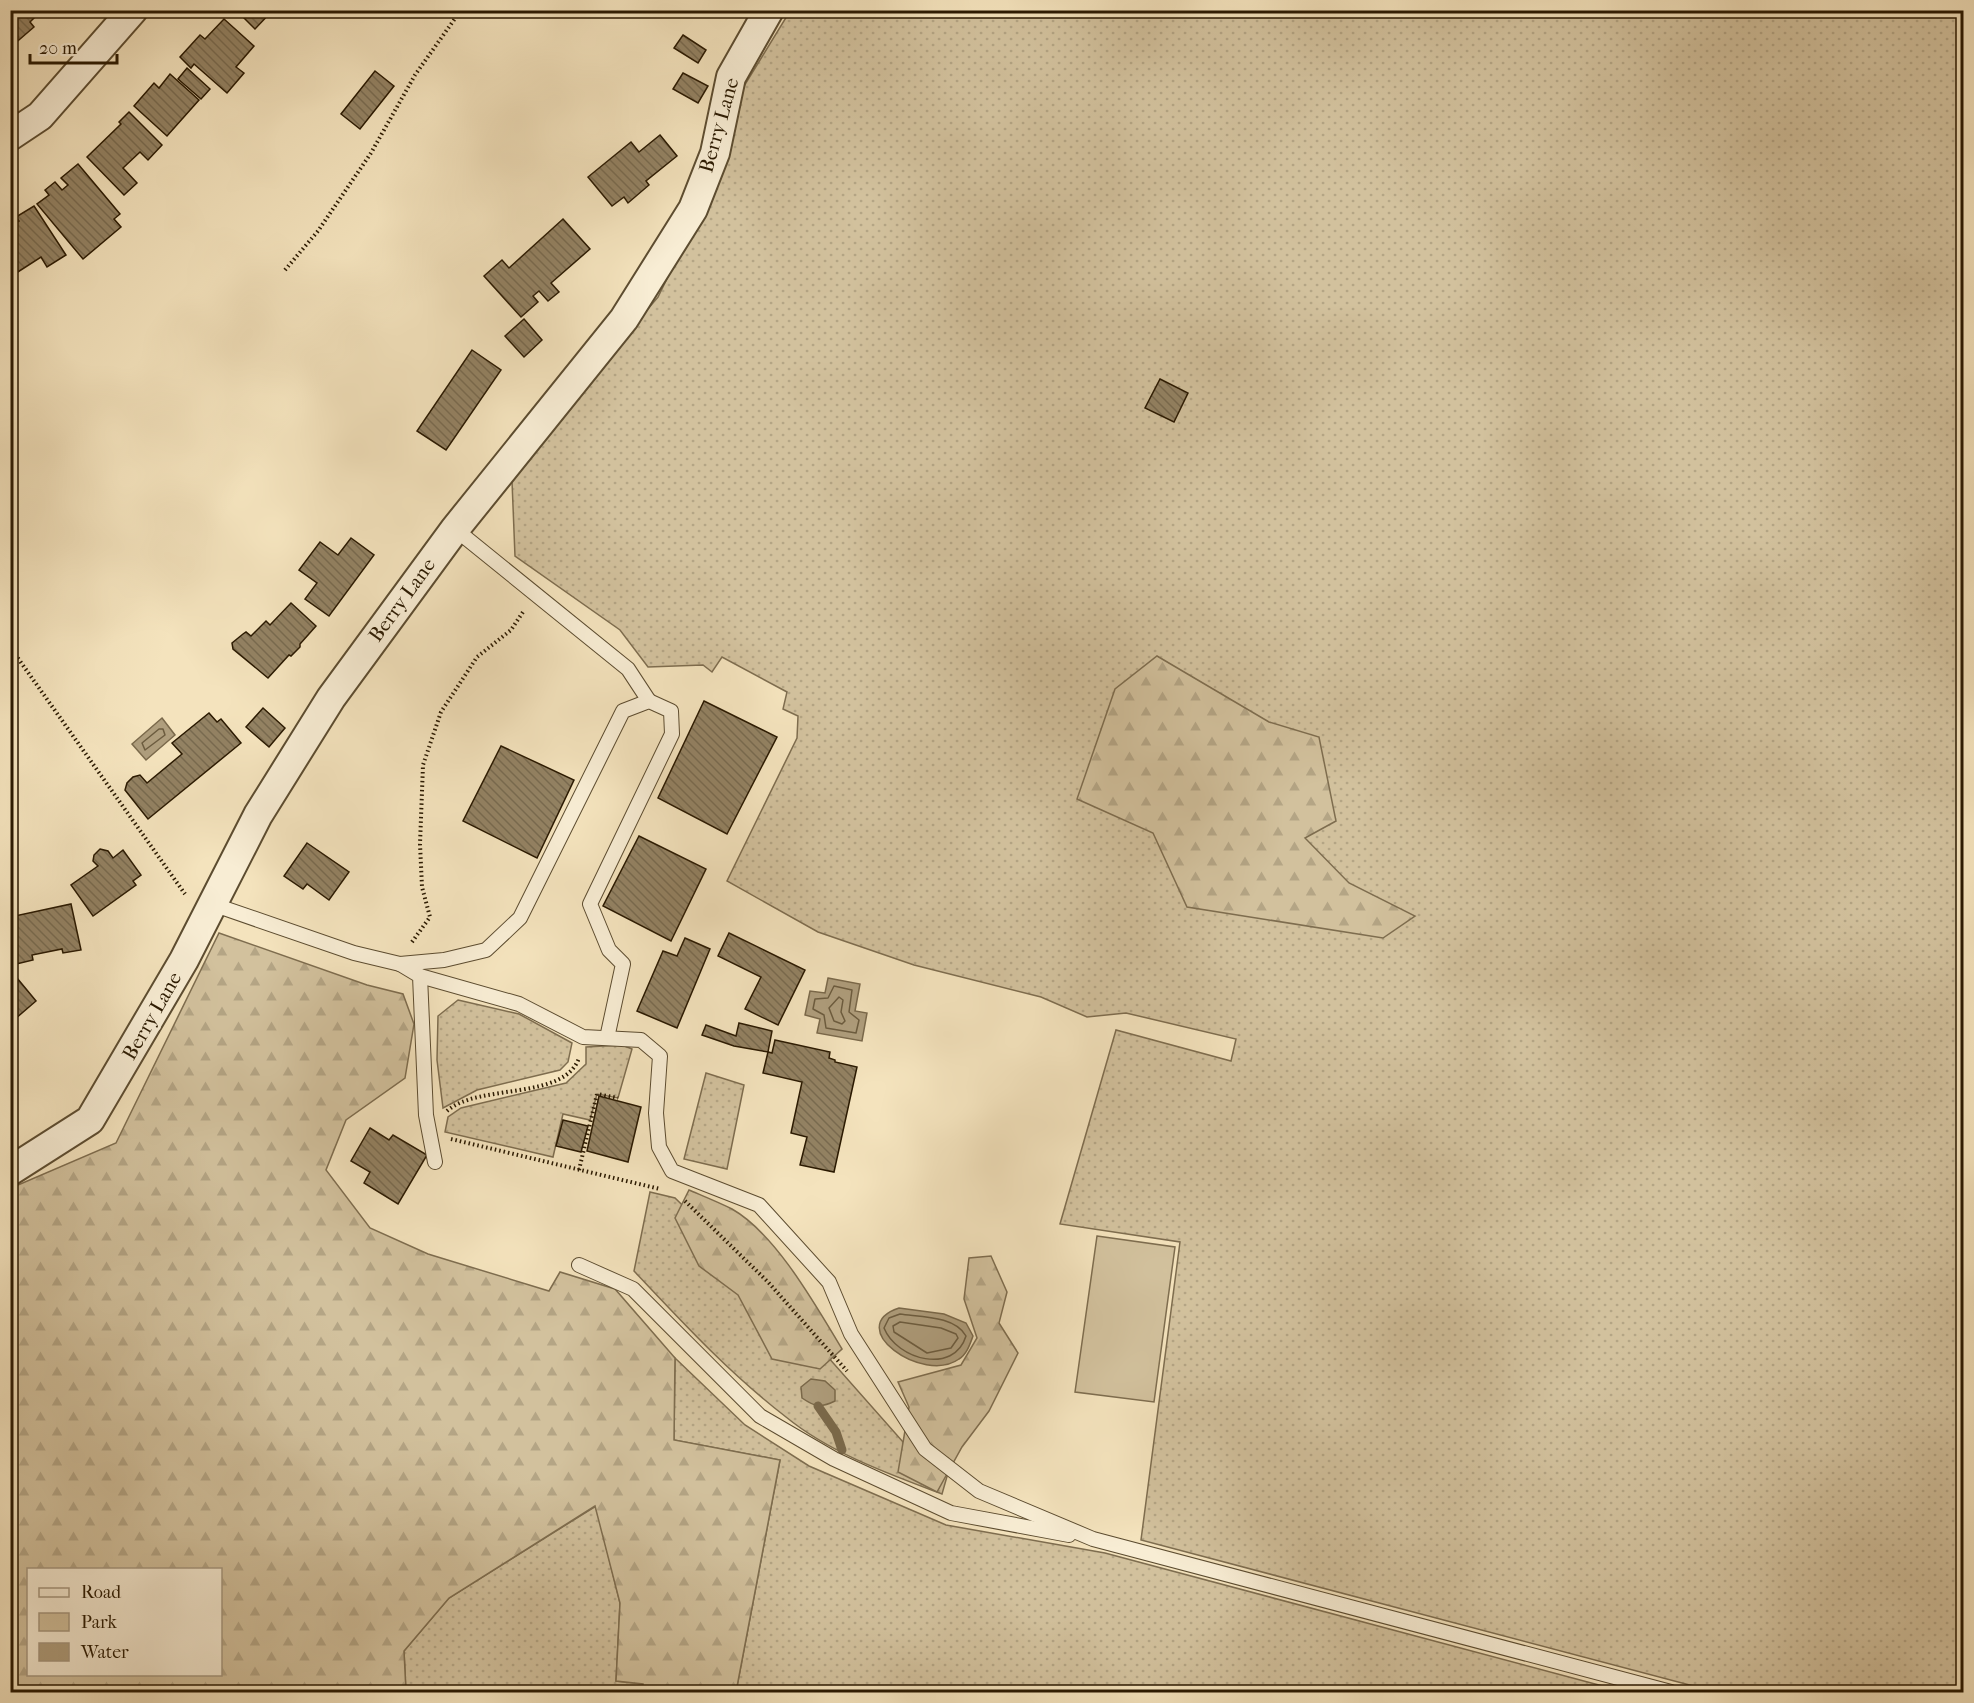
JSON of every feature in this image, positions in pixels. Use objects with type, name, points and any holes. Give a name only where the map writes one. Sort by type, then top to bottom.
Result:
[{"type":"street","points":[[10,136],[40,116],[133,10]]},
{"type":"street","name":"Berry Lane","points":[[10,1171],[90,1120],[184,960],[258,815],[331,698],[455,529],[624,319],[693,209],[715,153],[731,77],[769,10]]},
{"type":"lane","points":[[455,529],[628,669],[649,701],[671,711],[672,734],[590,904],[609,950],[623,964],[607,1038]]},
{"type":"lane","points":[[397,964],[444,960],[486,950],[520,918],[623,711],[649,701]]},
{"type":"lane","points":[[208,913],[397,964],[420,976],[519,1004],[583,1037],[641,1040],[660,1056],[656,1113],[659,1147],[672,1171],[759,1205],[787,1239],[830,1282],[851,1334],[925,1449],[979,1491],[1094,1539]]},
{"type":"lane","points":[[420,976],[426,1106],[435,1162]]},
{"type":"lane","points":[[579,1265],[633,1289],[760,1416],[834,1459],[951,1513],[1094,1539],[1671,1692]]},
{"type":"path","points":[[285,270],[318,231],[345,192],[371,153],[415,75],[461,10]]},
{"type":"path","points":[[397,964],[430,917],[422,887],[420,844],[423,765],[441,712],[477,657],[512,630],[534,593]]},
{"type":"path","points":[[10,647],[208,913]]},
{"type":"path","points":[[583,1037],[579,1061],[567,1076],[538,1086],[467,1100],[450,1108],[431,1134],[666,1191]]},
{"type":"path","points":[[579,1170],[597,1094],[618,1098]]},
{"type":"path","points":[[677,1193],[768,1282],[852,1377]]},
{"type":"green space","points":[[790,11],[1963,11],[1963,1692],[1716,1692],[1141,1540],[1180,1242],[1060,1224],[1116,1030],[1231,1061],[1236,1039],[1126,1013],[1087,1017],[1041,997],[914,965],[818,932],[727,881],[797,738],[798,716],[783,709],[787,692],[722,657],[712,672],[703,665],[648,667],[620,630],[515,556],[512,481],[580,389],[658,297],[728,154],[741,91]]},
{"type":"green space","points":[[1157,656],[1269,722],[1319,737],[1336,821],[1305,838],[1349,883],[1415,916],[1383,938],[1187,907],[1153,833],[1077,799],[1115,689]]},
{"type":"green space","points":[[219,933],[367,985],[403,994],[414,1024],[405,1078],[346,1120],[326,1170],[370,1228],[428,1254],[549,1291],[560,1272],[615,1289],[675,1358],[674,1440],[780,1460],[736,1692],[643,1692],[643,1684],[616,1681],[620,1603],[595,1506],[449,1598],[404,1651],[406,1692],[11,1692],[11,1188],[116,1143]]},
{"type":"green space","points":[[458,1000],[519,1014],[572,1043],[568,1062],[560,1070],[477,1090],[443,1108],[437,1060],[438,1016]]},
{"type":"green space","points":[[622,1045],[632,1049],[618,1098],[597,1094],[590,1120],[563,1114],[553,1157],[445,1132],[448,1117],[461,1108],[566,1083],[586,1064],[586,1047]]},
{"type":"green space","points":[[706,1073],[744,1085],[727,1169],[684,1159]]},
{"type":"green space","points":[[689,1190],[732,1209],[748,1220],[764,1235],[794,1272],[842,1349],[820,1369],[772,1359],[738,1295],[699,1266],[675,1218]]},
{"type":"green space","points":[[650,1192],[675,1198],[766,1287],[918,1459],[948,1473],[942,1494],[861,1462],[803,1430],[745,1383],[688,1328],[634,1271]]},
{"type":"green space","points":[[1097,1236],[1175,1247],[1154,1402],[1075,1392]]},
{"type":"green space","points":[[991,1256],[1007,1292],[999,1323],[1018,1353],[989,1411],[962,1447],[937,1492],[898,1472],[909,1407],[898,1382],[961,1365],[977,1338],[964,1299],[969,1258]]},
{"type":"green space","points":[[675,1358],[745,1425],[809,1466],[946,1525],[1105,1553],[1625,1692],[736,1692],[780,1460],[674,1440]]},
{"type":"green space","points":[[596,1506],[620,1603],[616,1681],[644,1684],[643,1692],[406,1692],[404,1651],[449,1598]]},
{"type":"water","points":[[162,718],[175,735],[146,760],[132,744]]},
{"type":"water","points":[[828,978],[860,984],[855,1011],[867,1013],[862,1041],[817,1033],[820,1019],[805,1015],[810,991],[825,993]]},
{"type":"water","points":[[899,1308],[944,1314],[966,1323],[973,1336],[966,1352],[959,1359],[944,1365],[926,1365],[894,1350],[883,1339],[879,1328],[884,1317]]},
{"type":"water","points":[[811,1379],[825,1381],[835,1390],[835,1401],[818,1406],[802,1398],[801,1387]]},
{"type":"building","points":[[10,10],[42,10],[30,22],[34,27],[13,45],[10,43]]},
{"type":"building","points":[[236,10],[273,10],[255,29]]},
{"type":"building","points":[[224,19],[254,46],[236,67],[244,73],[227,93],[194,64],[191,68],[180,57],[200,35],[205,39]]},
{"type":"building","points":[[683,35],[706,50],[698,63],[674,48]]},
{"type":"building","points":[[187,68],[210,89],[201,99],[178,79]]},
{"type":"building","points":[[375,71],[394,86],[360,129],[341,114]]},
{"type":"building","points":[[683,73],[708,86],[698,103],[673,89]]},
{"type":"building","points":[[170,74],[199,100],[167,136],[134,106],[154,83],[159,88]]},
{"type":"building","points":[[129,112],[162,145],[148,160],[140,152],[123,168],[137,183],[124,195],[87,157],[121,124],[119,122]]},
{"type":"building","points":[[660,135],[677,156],[646,181],[649,185],[628,203],[624,197],[612,206],[588,177],[631,142],[639,152]]},
{"type":"building","points":[[78,164],[120,214],[114,219],[121,227],[83,259],[37,204],[49,195],[45,190],[55,182],[62,190],[68,185],[61,178]]},
{"type":"building","points":[[34,206],[66,255],[47,267],[41,257],[10,277],[10,227],[19,221],[16,217]]},
{"type":"building","points":[[563,219],[590,249],[551,283],[559,292],[548,301],[539,291],[533,296],[538,302],[521,317],[484,276],[502,260],[509,268]]},
{"type":"building","points":[[524,319],[542,340],[524,357],[505,336]]},
{"type":"building","points":[[472,350],[501,370],[446,450],[417,431]]},
{"type":"building","points":[[1160,379],[1188,393],[1174,422],[1145,408]]},
{"type":"building","points":[[351,538],[374,555],[329,616],[305,599],[317,583],[299,570],[320,542],[338,555]]},
{"type":"building","points":[[291,603],[316,626],[300,644],[300,647],[291,656],[289,655],[268,678],[233,649],[232,643],[246,632],[251,636],[266,621],[270,625]]},
{"type":"building","points":[[704,701],[777,737],[727,834],[658,798]]},
{"type":"building","points":[[263,708],[285,728],[269,747],[246,727]]},
{"type":"building","points":[[209,713],[217,722],[221,719],[241,743],[148,819],[125,790],[127,783],[133,777],[140,775],[147,783],[182,754],[172,743]]},
{"type":"building","points":[[501,746],[574,780],[537,858],[463,821]]},
{"type":"building","points":[[639,836],[706,869],[671,941],[603,906]]},
{"type":"building","points":[[307,843],[349,872],[329,900],[307,884],[303,889],[284,876]]},
{"type":"building","points":[[100,849],[108,851],[113,858],[123,850],[141,875],[133,881],[136,885],[93,916],[71,885],[98,866],[93,861],[94,855]]},
{"type":"building","points":[[71,904],[81,950],[63,953],[62,949],[32,955],[33,960],[12,965],[10,917]]},
{"type":"building","points":[[729,933],[805,970],[778,1025],[745,1009],[761,977],[718,956]]},
{"type":"building","points":[[685,938],[710,949],[677,1028],[637,1011],[663,951],[677,956]]},
{"type":"building","points":[[17,978],[36,1001],[15,1019],[10,1014],[10,983]]},
{"type":"building","points":[[739,1023],[772,1031],[768,1052],[734,1046],[702,1035],[706,1025],[736,1036]]},
{"type":"building","points":[[775,1040],[830,1052],[829,1058],[835,1062],[857,1067],[834,1172],[800,1165],[807,1137],[791,1133],[802,1082],[763,1073],[768,1052],[772,1053]]},
{"type":"building","points":[[599,1096],[641,1107],[628,1162],[587,1151]]},
{"type":"building","points":[[563,1120],[588,1126],[581,1152],[556,1146]]},
{"type":"building","points":[[370,1128],[389,1140],[393,1135],[427,1155],[398,1204],[364,1183],[370,1172],[351,1161]]},
{"type":"waterway","points":[[818,1406],[836,1432],[842,1450]]}]
